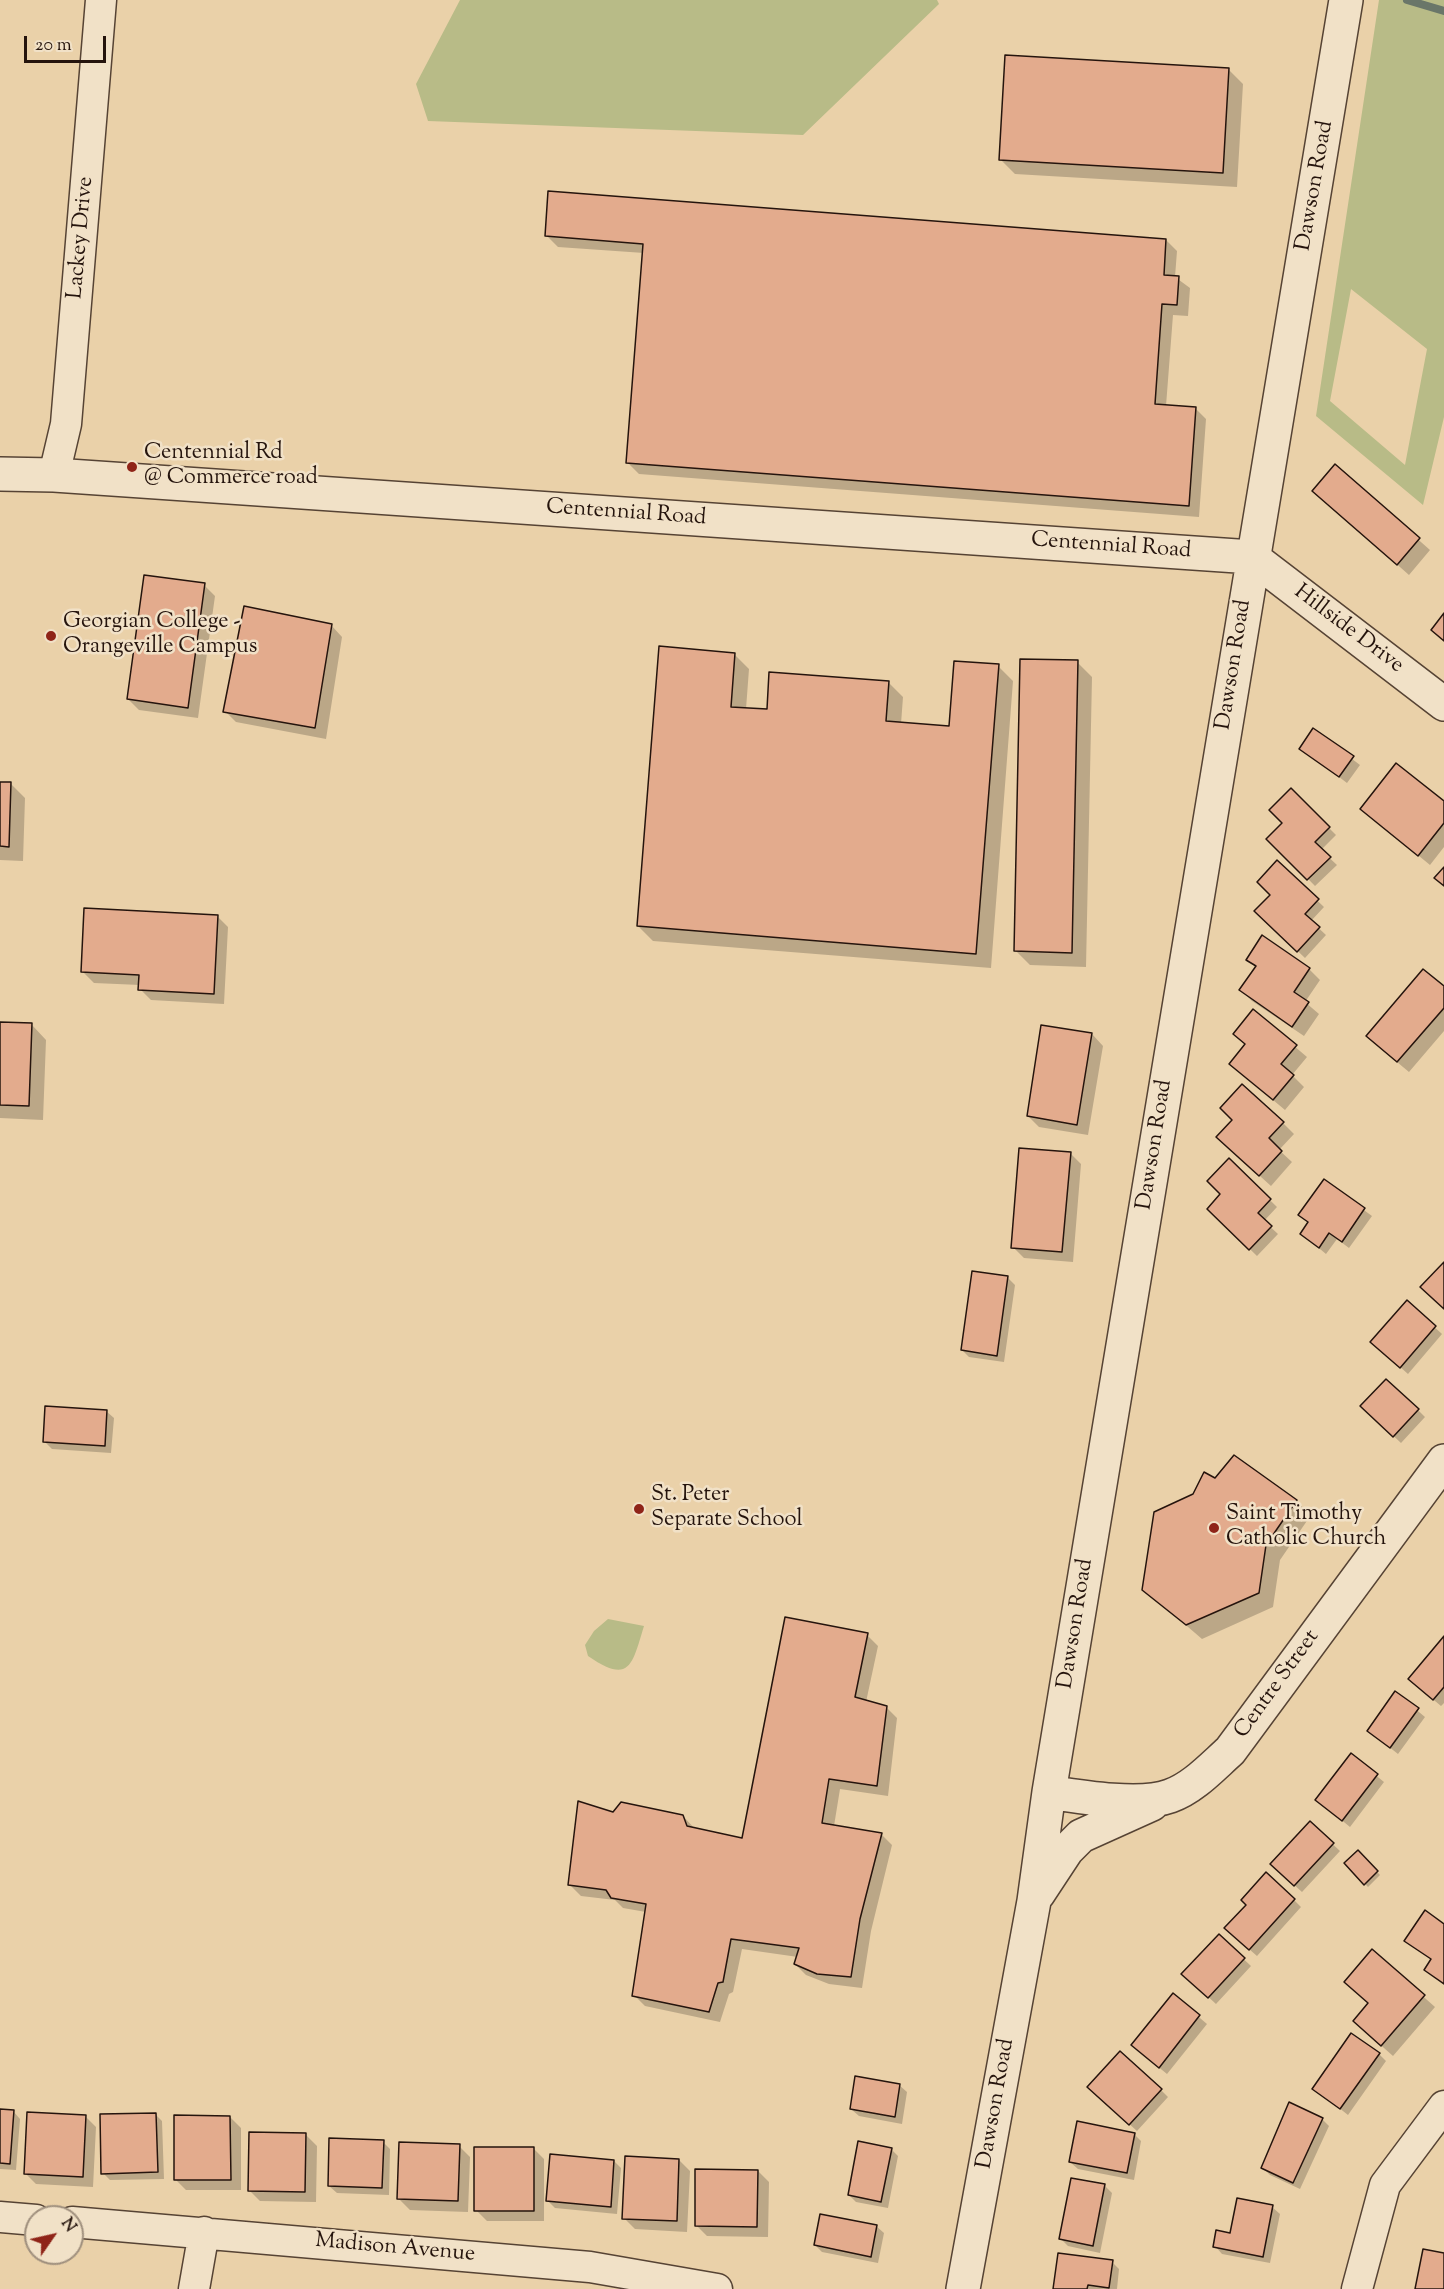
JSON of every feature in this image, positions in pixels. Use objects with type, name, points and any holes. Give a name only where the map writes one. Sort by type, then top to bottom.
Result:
[{"type":"street","name":"Lackey Drive","points":[[54,475],[66,424],[101,0]]},
{"type":"street","name":"Dawson Road","points":[[963,2289],[1034,1900],[1049,1792],[1252,557],[1346,6]]},
{"type":"street","name":"Centennial Road","points":[[0,474],[54,475],[1252,557]]},
{"type":"street","name":"Hillside Drive","points":[[1252,557],[1444,704]]},
{"type":"street","name":"Centre Street","points":[[1049,1792],[1125,1801],[1170,1796],[1201,1777],[1230,1751],[1444,1461]]},
{"type":"street","points":[[1034,1900],[1067,1850],[1081,1836],[1170,1796]]},
{"type":"street","points":[[1357,2289],[1385,2185],[1444,2106]]},
{"type":"street","points":[[0,2217],[24,2219]]},
{"type":"street","name":"Madison Avenue","points":[[84,2223],[204,2232],[587,2278],[717,2289]]},
{"type":"street","points":[[194,2289],[204,2232]]},
{"type":"green space","points":[[460,0],[937,0],[939,4],[803,135],[428,121],[416,84]]},
{"type":"green space","points":[[1379,0],[1444,0],[1444,417],[1423,505],[1316,416]],"holes":[[[1351,289],[1427,349],[1405,465],[1330,401]]]},
{"type":"green space","points":[[608,1619],[644,1626],[632,1660],[621,1670],[602,1665],[588,1656],[585,1645],[594,1631]]},
{"type":"building","points":[[1005,55],[1229,68],[1223,173],[999,160]]},
{"type":"building","points":[[548,191],[1166,239],[1164,275],[1179,276],[1177,305],[1162,304],[1155,404],[1196,407],[1189,506],[626,463],[643,244],[545,236]]},
{"type":"building","points":[[1335,464],[1420,538],[1397,565],[1312,491]]},
{"type":"building","points":[[144,575],[205,583],[188,708],[127,699]]},
{"type":"building","points":[[244,606],[332,624],[315,728],[223,712]]},
{"type":"building","points":[[1444,613],[1444,641],[1431,630]]},
{"type":"building","points":[[659,646],[735,653],[731,707],[767,709],[769,672],[889,681],[886,721],[949,726],[954,661],[999,664],[976,954],[637,926]]},
{"type":"building","points":[[1020,659],[1078,660],[1072,953],[1014,951]]},
{"type":"building","points":[[1313,728],[1354,756],[1339,777],[1299,749]]},
{"type":"building","points":[[1396,763],[1444,801],[1444,823],[1418,856],[1360,809]]},
{"type":"building","points":[[0,782],[11,782],[9,847],[0,846]]},
{"type":"building","points":[[1291,788],[1330,827],[1315,842],[1331,857],[1307,880],[1266,839],[1282,823],[1269,810]]},
{"type":"building","points":[[1277,860],[1319,899],[1305,914],[1320,927],[1297,952],[1254,911],[1270,895],[1257,882]]},
{"type":"building","points":[[1444,867],[1444,886],[1434,878]]},
{"type":"building","points":[[84,908],[218,915],[214,994],[138,990],[139,975],[81,972]]},
{"type":"building","points":[[1262,935],[1310,968],[1294,992],[1309,1002],[1292,1027],[1239,990],[1256,966],[1246,960]]},
{"type":"building","points":[[1423,969],[1444,986],[1444,1008],[1397,1062],[1366,1036]]},
{"type":"building","points":[[1253,1009],[1297,1045],[1281,1064],[1294,1075],[1273,1100],[1229,1064],[1245,1044],[1233,1034]]},
{"type":"building","points":[[0,1022],[32,1023],[29,1106],[0,1105]]},
{"type":"building","points":[[1041,1025],[1092,1033],[1077,1125],[1027,1116]]},
{"type":"building","points":[[1242,1084],[1284,1122],[1269,1138],[1282,1151],[1259,1176],[1216,1137],[1232,1120],[1220,1108]]},
{"type":"building","points":[[1019,1148],[1071,1152],[1062,1252],[1011,1248]]},
{"type":"building","points":[[1229,1158],[1271,1199],[1258,1213],[1272,1226],[1249,1250],[1207,1209],[1220,1194],[1207,1181]]},
{"type":"building","points":[[1324,1179],[1365,1208],[1342,1242],[1329,1233],[1319,1248],[1300,1234],[1308,1222],[1298,1215]]},
{"type":"building","points":[[1444,1262],[1444,1309],[1420,1287]]},
{"type":"building","points":[[972,1271],[1008,1276],[997,1356],[961,1350]]},
{"type":"building","points":[[1407,1300],[1436,1326],[1400,1368],[1370,1342]]},
{"type":"building","points":[[1386,1379],[1419,1409],[1393,1437],[1360,1406]]},
{"type":"building","points":[[45,1406],[107,1410],[105,1446],[43,1442]]},
{"type":"building","name":"Saint Timothy Catholic Church","points":[[1234,1455],[1297,1500],[1266,1545],[1259,1593],[1186,1625],[1142,1590],[1154,1512],[1193,1494],[1204,1472],[1215,1478]]},
{"type":"building","points":[[785,1617],[868,1633],[855,1697],[887,1706],[877,1786],[829,1779],[822,1823],[882,1833],[860,1919],[851,1977],[817,1974],[794,1964],[799,1948],[731,1939],[723,1982],[718,1983],[709,2012],[632,1996],[646,1904],[611,1898],[606,1890],[568,1885],[578,1801],[613,1812],[621,1802],[683,1815],[687,1826],[742,1838]]},
{"type":"building","points":[[1444,1636],[1444,1687],[1433,1700],[1408,1679]]},
{"type":"building","points":[[1395,1691],[1419,1708],[1390,1748],[1367,1731]]},
{"type":"building","points":[[1351,1753],[1378,1774],[1342,1821],[1315,1800]]},
{"type":"building","points":[[1310,1821],[1334,1843],[1294,1886],[1270,1864]]},
{"type":"building","points":[[1358,1850],[1378,1871],[1364,1885],[1344,1863]]},
{"type":"building","points":[[1266,1872],[1295,1899],[1249,1950],[1224,1928],[1246,1905],[1241,1900]]},
{"type":"building","points":[[1425,1910],[1444,1924],[1444,1984],[1424,1970],[1431,1959],[1404,1941]]},
{"type":"building","points":[[1219,1934],[1245,1958],[1208,1998],[1181,1974]]},
{"type":"building","points":[[1372,1949],[1425,1995],[1381,2046],[1353,2021],[1368,2003],[1344,1982]]},
{"type":"building","points":[[1173,1993],[1200,2015],[1159,2068],[1131,2045]]},
{"type":"building","points":[[1351,2033],[1380,2053],[1340,2109],[1312,2089]]},
{"type":"building","points":[[1120,2051],[1162,2089],[1129,2125],[1087,2087]]},
{"type":"building","points":[[855,2076],[900,2084],[895,2117],[850,2109]]},
{"type":"building","points":[[1289,2102],[1323,2118],[1293,2183],[1261,2168]]},
{"type":"building","points":[[0,2109],[14,2110],[10,2164],[0,2163]]},
{"type":"building","points":[[27,2112],[86,2115],[83,2177],[24,2174]]},
{"type":"building","points":[[156,2113],[158,2172],[101,2174],[100,2114]]},
{"type":"building","points":[[174,2115],[230,2116],[231,2180],[174,2180]]},
{"type":"building","points":[[1077,2121],[1135,2133],[1127,2173],[1069,2162]]},
{"type":"building","points":[[249,2132],[306,2133],[305,2192],[248,2191]]},
{"type":"building","points":[[329,2138],[384,2140],[382,2188],[328,2186]]},
{"type":"building","points":[[858,2141],[892,2148],[881,2202],[848,2195]]},
{"type":"building","points":[[399,2142],[460,2144],[458,2201],[397,2199]]},
{"type":"building","points":[[474,2147],[534,2147],[534,2211],[474,2211]]},
{"type":"building","points":[[550,2154],[614,2160],[611,2207],[546,2201]]},
{"type":"building","points":[[625,2156],[679,2159],[677,2221],[622,2219]]},
{"type":"building","points":[[695,2169],[758,2170],[757,2227],[695,2226]]},
{"type":"building","points":[[1071,2178],[1105,2184],[1093,2246],[1059,2239]]},
{"type":"building","points":[[1237,2198],[1273,2205],[1263,2257],[1213,2247],[1216,2230],[1230,2233]]},
{"type":"building","points":[[820,2214],[877,2225],[871,2257],[814,2245]]},
{"type":"building","points":[[1423,2249],[1444,2253],[1444,2289],[1415,2289]]},
{"type":"building","points":[[1058,2253],[1113,2260],[1109,2288],[1088,2285],[1087,2289],[1053,2289]]},
{"type":"waterway","points":[[1407,0],[1444,11]]},
{"type":"place","name":"Centennial Rd @ Commerce road","points":[[132,467]]},
{"type":"place","name":"Georgian College - Orangeville Campus","points":[[51,636]]},
{"type":"place","name":"St. Peter Separate School","points":[[639,1509]]},
{"type":"place","name":"Saint Timothy Catholic Church","points":[[1214,1528]]}]
